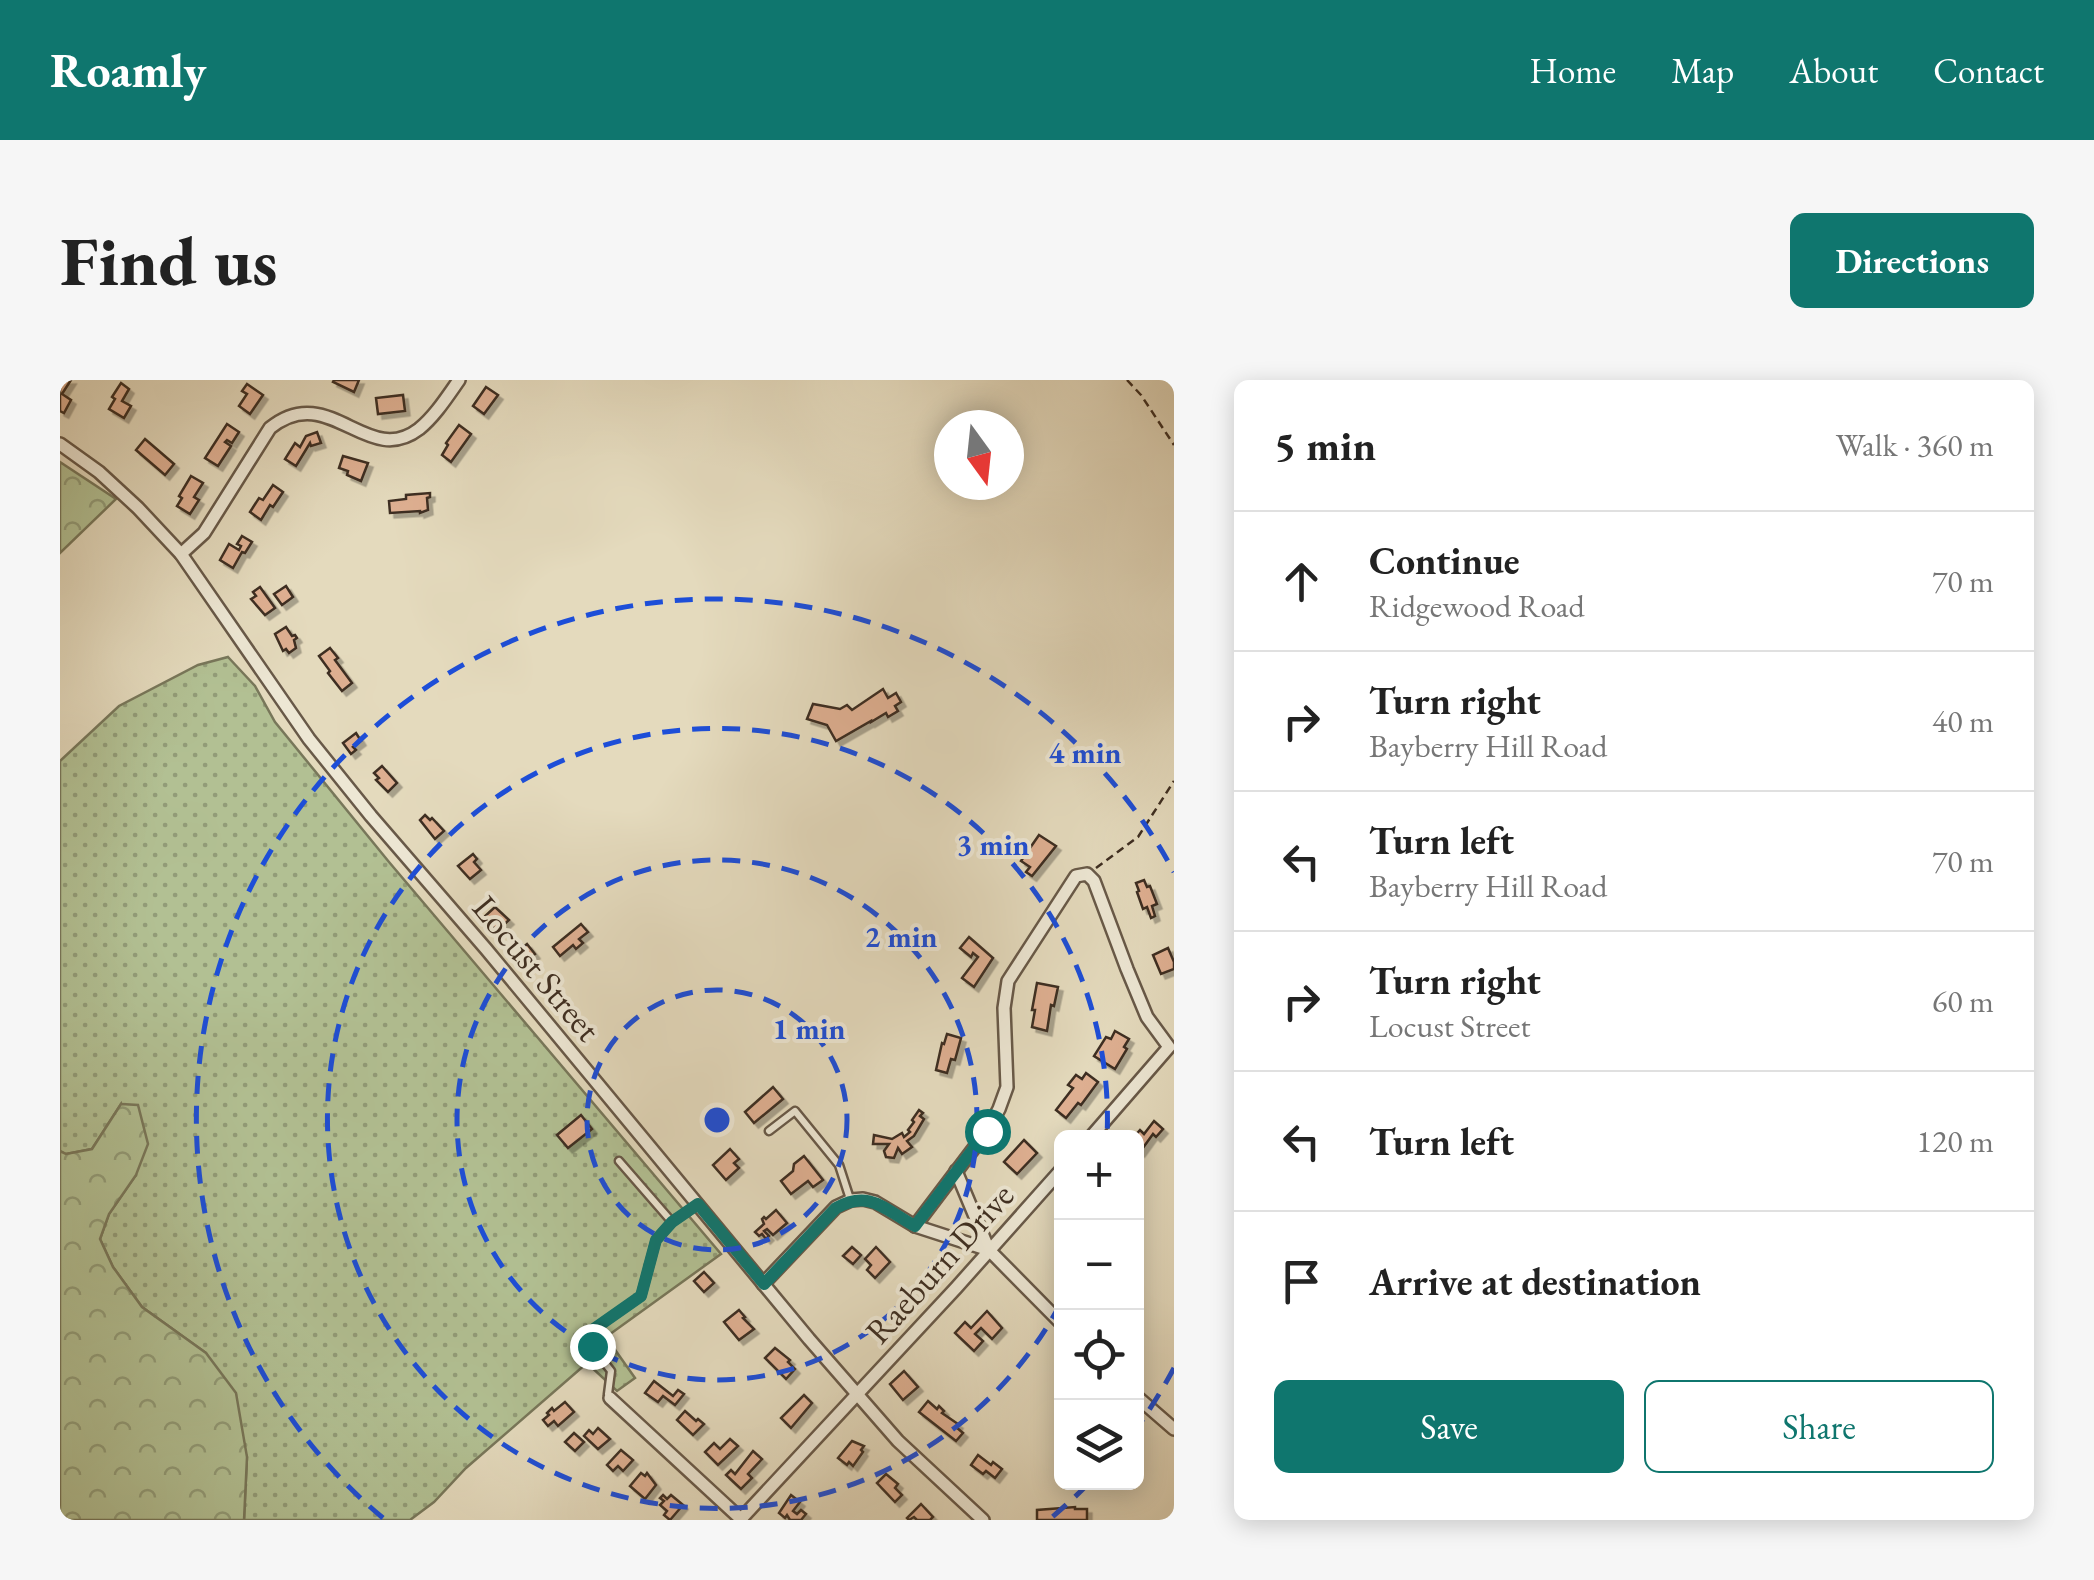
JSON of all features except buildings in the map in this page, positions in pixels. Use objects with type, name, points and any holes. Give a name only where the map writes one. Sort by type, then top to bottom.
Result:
[{"type":"street","points":[[181,554],[204,532],[270,428],[282,416],[295,409],[317,406],[386,438],[403,437],[430,418],[459,380]]},
{"type":"street","name":"Locust Street","points":[[60,444],[99,472],[181,554],[328,764],[856,1394],[898,1441],[982,1520]]},
{"type":"street","points":[[915,1226],[987,1131],[999,1109],[1006,1086],[1004,1020],[1008,981],[1076,876],[1089,876],[1094,881],[1147,1017],[1169,1047],[1097,1130]]},
{"type":"street","points":[[956,1171],[989,1250],[1054,1316]]},
{"type":"street","name":"Raeburn Drive","points":[[742,1519],[1054,1179]]},
{"type":"street","points":[[764,1284],[836,1208],[850,1200],[874,1202],[915,1226],[989,1250]]},
{"type":"street","points":[[610,1398],[742,1519]]},
{"type":"street","points":[[1141,1400],[1174,1429]]},
{"type":"lane","points":[[769,1131],[795,1111],[838,1165],[850,1200]]},
{"type":"lane","points":[[619,1160],[672,1222]]},
{"type":"lane","points":[[610,1398],[611,1371],[584,1336],[641,1296],[656,1240],[672,1222],[698,1204]]},
{"type":"path","points":[[1128,380],[1174,445]]},
{"type":"path","points":[[1089,876],[1138,837],[1174,781]]},
{"type":"green space","points":[[60,462],[116,499],[60,553]]},
{"type":"green space","points":[[228,657],[255,686],[275,722],[389,862],[721,1254],[606,1337],[635,1378],[617,1391],[587,1363],[410,1520],[244,1520],[247,1457],[206,1353],[142,1307],[113,1267],[100,1239],[109,1214],[136,1175],[121,1104],[92,1149],[66,1154],[60,1151],[60,761],[119,706],[198,665]]},
{"type":"green space","points":[[121,1104],[138,1105],[148,1144],[136,1175],[109,1214],[100,1239],[113,1267],[142,1307],[206,1353],[236,1393],[247,1457],[244,1520],[60,1520],[60,1151],[66,1154],[92,1149]]},
{"type":"route","points":[[592,1346],[584,1336],[641,1296],[656,1240],[672,1222],[698,1204],[764,1284],[836,1208],[850,1200],[874,1202],[915,1226],[987,1131]]}]
